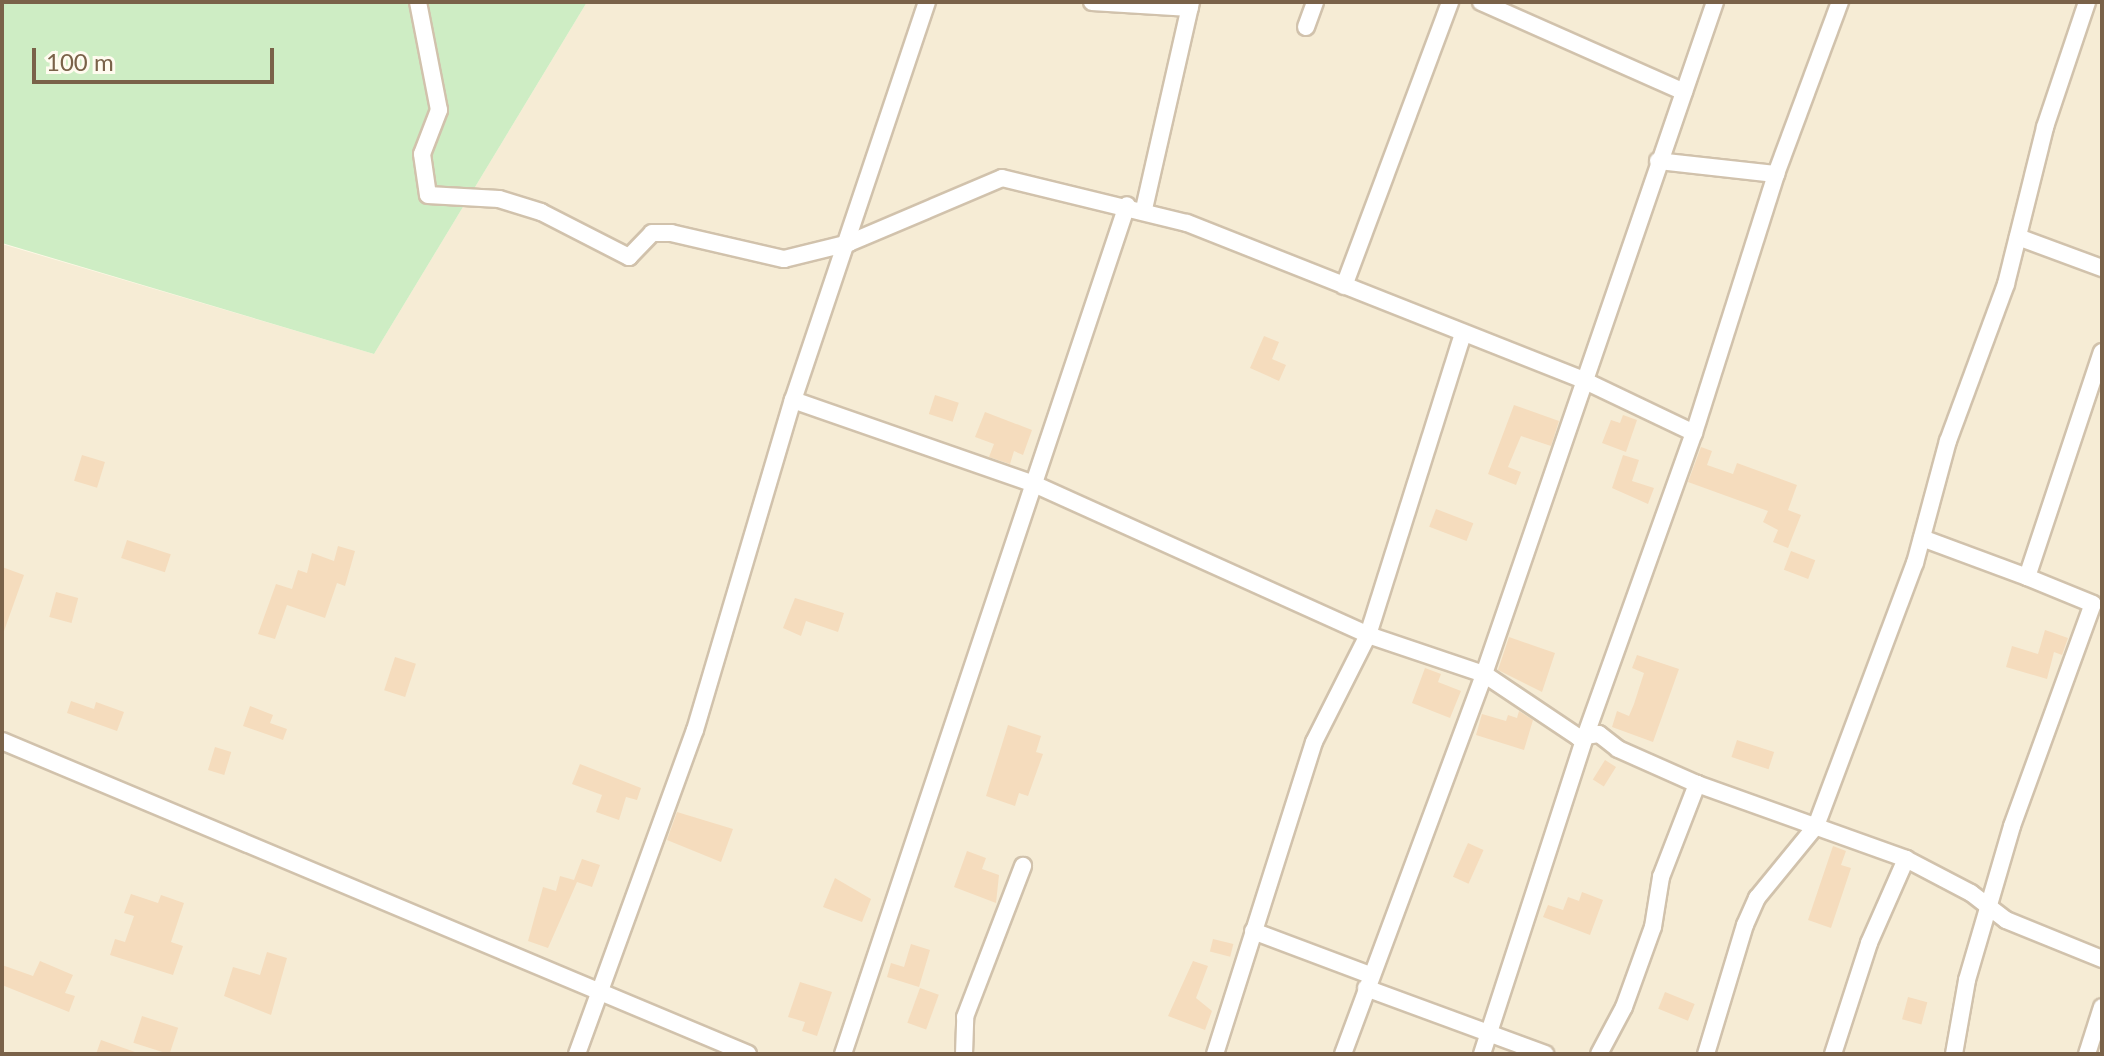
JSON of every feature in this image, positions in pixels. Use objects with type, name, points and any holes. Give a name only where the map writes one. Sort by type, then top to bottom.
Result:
[{"type":"street","points":[[418,2],[439,110],[422,154],[428,195],[499,199],[541,212],[629,257],[652,233],[784,259],[849,243],[991,179],[1136,207],[1583,380],[1694,433]]},
{"type":"street","points":[[577,1054],[695,730],[793,400],[849,243],[927,2]]},
{"type":"street","points":[[843,1054],[1034,484],[1136,207],[1190,5],[1092,2]]},
{"type":"street","points":[[1306,27],[1315,2]]},
{"type":"street","points":[[1344,286],[1450,2]]},
{"type":"street","points":[[1481,2],[1684,92]]},
{"type":"street","points":[[1343,1054],[1484,674],[1715,2]]},
{"type":"street","points":[[1482,1054],[1585,737],[1694,433],[1776,174],[1840,2]]},
{"type":"street","points":[[1706,1054],[1757,898],[1816,826],[1922,538],[1948,441],[2018,237],[2045,127],[2087,2]]},
{"type":"street","points":[[1658,161],[1776,174]]},
{"type":"street","points":[[2018,237],[2102,268]]},
{"type":"street","points":[[1215,1054],[1314,742],[1368,635],[1463,334]]},
{"type":"street","points":[[2027,577],[2102,352]]},
{"type":"street","points":[[793,400],[1034,484],[1368,635],[1484,674],[1585,737],[1599,734],[1618,749],[1697,784],[1906,859],[1988,905],[2006,920],[2102,959]]},
{"type":"street","points":[[1922,538],[2098,605],[1988,905],[1956,1022],[1954,1054]]},
{"type":"street","points":[[2,741],[748,1054]]},
{"type":"street","points":[[1599,1054],[1624,1007],[1653,927],[1661,877],[1697,784]]},
{"type":"street","points":[[1833,1054],[1869,943],[1906,859]]},
{"type":"street","points":[[964,1054],[965,1017],[1023,866]]},
{"type":"street","points":[[1253,931],[1545,1054]]},
{"type":"street","points":[[2087,1054],[2102,1007]]},
{"type":"shaded area","points":[[587,2],[2102,2],[2102,1054],[2,1054],[2,244],[374,354]]},
{"type":"green space","points":[[2,2],[587,2],[374,354],[2,243]]},
{"type":"building","points":[[1264,336],[1279,342],[1272,359],[1286,365],[1279,381],[1250,368]]},
{"type":"building","points":[[935,395],[959,403],[953,422],[929,414]]},
{"type":"building","points":[[1514,405],[1559,421],[1551,446],[1521,436],[1508,467],[1521,472],[1516,485],[1488,474]]},
{"type":"building","points":[[985,412],[1032,430],[1023,455],[1014,451],[1010,464],[989,457],[994,444],[975,437]]},
{"type":"building","points":[[1623,415],[1637,420],[1626,452],[1602,443],[1611,420],[1620,423]]},
{"type":"building","points":[[1701,447],[1712,451],[1707,465],[1733,474],[1737,463],[1797,485],[1788,510],[1801,515],[1788,548],[1773,542],[1778,530],[1763,522],[1768,511],[1688,482]]},
{"type":"building","points":[[82,455],[105,462],[97,488],[74,481]]},
{"type":"building","points":[[1623,455],[1639,460],[1632,481],[1654,488],[1648,504],[1612,488]]},
{"type":"building","points":[[1436,509],[1473,523],[1467,541],[1429,527]]},
{"type":"building","points":[[127,540],[171,554],[165,572],[121,558]]},
{"type":"building","points":[[338,546],[355,551],[345,586],[337,583],[325,618],[287,605],[275,639],[258,634],[276,584],[292,589],[298,570],[307,573],[312,553],[334,561]]},
{"type":"building","points":[[1791,551],[1815,560],[1808,579],[1784,570]]},
{"type":"building","points":[[2,567],[24,575],[4,631],[2,630]]},
{"type":"building","points":[[56,592],[78,598],[71,623],[49,617]]},
{"type":"building","points":[[795,598],[844,613],[838,632],[806,621],[801,636],[783,628]]},
{"type":"building","points":[[2045,630],[2068,638],[2062,655],[2054,652],[2047,679],[2006,667],[2012,646],[2038,654]]},
{"type":"building","points":[[1509,637],[1555,653],[1542,692],[1498,670]]},
{"type":"building","points":[[1637,655],[1679,669],[1653,742],[1612,727],[1617,711],[1629,716],[1634,704],[1644,673],[1632,668]]},
{"type":"building","points":[[395,657],[416,664],[405,697],[384,690]]},
{"type":"building","points":[[1425,668],[1441,674],[1438,682],[1461,691],[1450,718],[1412,703]]},
{"type":"building","points":[[71,701],[94,709],[96,702],[124,712],[117,731],[67,713]]},
{"type":"building","points":[[250,706],[273,715],[270,723],[287,729],[283,740],[243,726]]},
{"type":"building","points":[[1519,711],[1533,720],[1524,750],[1476,735],[1482,714],[1506,721],[1508,715],[1517,718]]},
{"type":"building","points":[[1008,725],[1041,736],[1036,752],[1043,754],[1028,796],[1019,793],[1015,806],[986,796]]},
{"type":"building","points":[[1737,740],[1774,752],[1769,769],[1731,757]]},
{"type":"building","points":[[215,747],[231,752],[224,775],[208,770]]},
{"type":"building","points":[[1605,760],[1616,767],[1604,786],[1593,780]]},
{"type":"building","points":[[580,764],[641,788],[637,800],[626,797],[619,820],[596,812],[602,795],[572,784]]},
{"type":"building","points":[[677,812],[733,829],[721,862],[667,840]]},
{"type":"building","points":[[1468,843],[1484,850],[1468,884],[1453,877]]},
{"type":"building","points":[[1833,846],[1846,851],[1841,865],[1851,868],[1831,928],[1808,920]]},
{"type":"building","points":[[967,851],[986,858],[982,869],[999,875],[996,903],[954,887]]},
{"type":"building","points":[[582,859],[600,865],[592,887],[577,882],[548,948],[528,941],[543,887],[556,891],[560,876],[574,880]]},
{"type":"building","points":[[835,878],[871,899],[862,922],[823,907]]},
{"type":"building","points":[[1582,892],[1603,900],[1590,935],[1543,917],[1548,905],[1563,910],[1568,897],[1579,901]]},
{"type":"building","points":[[131,894],[158,903],[161,895],[184,903],[171,942],[183,946],[173,975],[110,955],[115,939],[125,942],[134,916],[124,913]]},
{"type":"building","points":[[1213,939],[1233,944],[1230,957],[1210,952]]},
{"type":"building","points":[[911,944],[930,950],[919,987],[887,977],[891,963],[904,967]]},
{"type":"building","points":[[267,952],[287,958],[271,1015],[224,996],[233,967],[260,975]]},
{"type":"building","points":[[40,961],[73,975],[65,993],[75,996],[69,1012],[2,985],[2,965],[33,976]]},
{"type":"building","points":[[1193,961],[1208,966],[1196,998],[1212,1011],[1205,1030],[1168,1016]]},
{"type":"building","points":[[800,982],[832,992],[817,1036],[802,1031],[805,1022],[788,1017]]},
{"type":"building","points":[[920,988],[939,995],[926,1030],[907,1023]]},
{"type":"building","points":[[1665,992],[1695,1004],[1688,1021],[1658,1009]]},
{"type":"building","points":[[1908,997],[1927,1002],[1921,1024],[1902,1019]]},
{"type":"building","points":[[142,1016],[178,1028],[170,1054],[133,1043]]},
{"type":"building","points":[[101,1040],[135,1052],[135,1054],[96,1054]]}]
